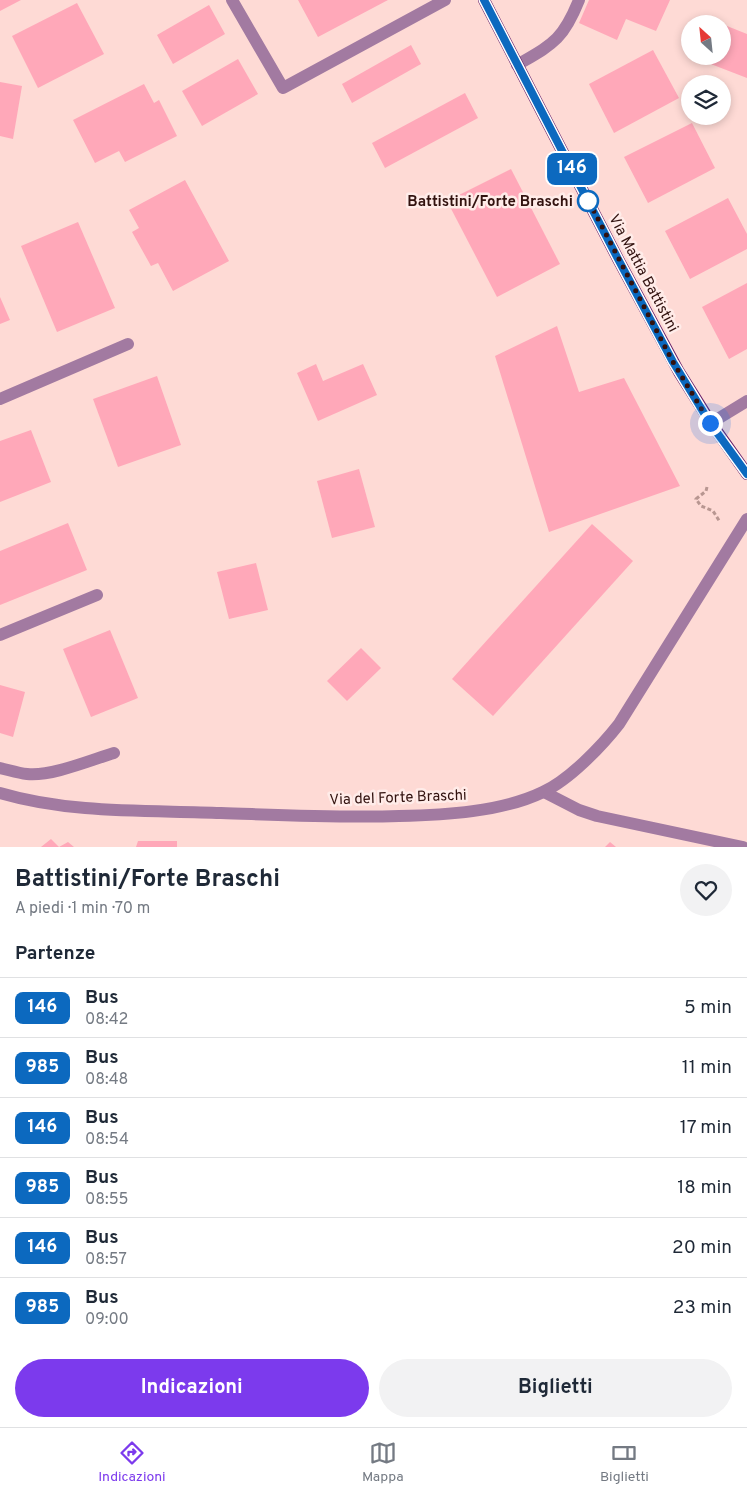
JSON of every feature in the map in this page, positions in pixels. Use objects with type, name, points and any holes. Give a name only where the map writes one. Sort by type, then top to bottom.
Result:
[{"type":"main road","name":"Via Mattia Battistini","points":[[484,0],[663,344],[710,423],[747,474]]},
{"type":"street","points":[[232,0],[283,88],[445,0]]},
{"type":"street","points":[[517,65],[547,48],[560,36],[570,22],[579,0]]},
{"type":"street","points":[[0,399],[128,344]]},
{"type":"street","points":[[710,423],[747,400]]},
{"type":"street","name":"Via del Forte Braschi","points":[[0,793],[32,801],[96,809],[365,818],[458,813],[498,806],[544,792],[598,749],[619,724],[747,519]]},
{"type":"street","points":[[0,635],[97,594]]},
{"type":"street","points":[[0,768],[27,775],[37,774],[65,768],[114,753]]},
{"type":"street","points":[[544,792],[579,810],[597,816],[743,847]]},
{"type":"path","points":[[708,487],[706,491],[696,498],[701,506],[713,510],[720,522]]},
{"type":"building","points":[[0,0],[21,0],[0,11]]},
{"type":"building","points":[[298,0],[388,0],[318,37]]},
{"type":"building","points":[[589,0],[670,0],[656,31],[626,19],[617,40],[579,23]]},
{"type":"building","points":[[77,3],[104,54],[38,88],[12,36]]},
{"type":"building","points":[[209,5],[225,34],[173,64],[157,35]]},
{"type":"building","points":[[731,28],[747,34],[747,78],[713,65],[731,65]]},
{"type":"building","points":[[411,45],[421,64],[352,103],[342,84]]},
{"type":"building","points":[[653,50],[679,98],[614,133],[589,84]]},
{"type":"building","points":[[238,59],[258,94],[202,126],[182,91]]},
{"type":"building","points":[[0,82],[22,86],[13,139],[0,136]]},
{"type":"building","points":[[144,84],[154,103],[159,100],[177,136],[125,162],[119,151],[95,163],[73,120]]},
{"type":"building","points":[[465,93],[478,118],[385,168],[372,143]]},
{"type":"building","points":[[688,125],[693,125],[715,168],[648,203],[624,157]]},
{"type":"building","points":[[511,169],[560,264],[497,297],[447,201]]},
{"type":"building","points":[[185,180],[229,261],[173,291],[158,263],[151,266],[132,232],[139,228],[129,210]]},
{"type":"building","points":[[728,198],[747,234],[747,249],[690,279],[665,231]]},
{"type":"building","points":[[78,222],[115,308],[57,332],[21,246]]},
{"type":"building","points":[[747,283],[747,349],[729,359],[702,307]]},
{"type":"building","points":[[0,297],[10,320],[0,324]]},
{"type":"building","points":[[557,326],[579,392],[624,378],[680,486],[549,532],[495,356]]},
{"type":"building","points":[[316,364],[323,381],[363,364],[377,395],[318,421],[297,373]]},
{"type":"building","points":[[157,376],[181,445],[118,467],[93,399]]},
{"type":"building","points":[[31,430],[51,482],[0,502],[0,441]]},
{"type":"building","points":[[359,469],[375,527],[332,538],[317,481]]},
{"type":"building","points":[[68,523],[87,570],[0,605],[0,551]]},
{"type":"building","points":[[592,524],[633,561],[493,716],[452,679]]},
{"type":"building","points":[[256,563],[268,610],[229,619],[217,572]]},
{"type":"building","points":[[110,630],[138,698],[91,717],[63,649]]},
{"type":"building","points":[[361,648],[381,668],[347,701],[327,681]]},
{"type":"building","points":[[0,685],[25,692],[13,737],[0,733]]},
{"type":"building","points":[[51,839],[59,847],[41,847]]},
{"type":"building","points":[[138,841],[177,841],[177,847],[136,847]]},
{"type":"building","points":[[68,842],[74,847],[59,847]]},
{"type":"building","points":[[610,842],[616,847],[605,847]]},
{"type":"bus line","name":"146","points":[[484,0],[673,362],[710,423],[747,474]]},
{"type":"place","name":"Battistini/Forte Braschi","points":[[588,201]]},
{"type":"route","points":[[588,201],[587,198],[673,362],[710,423]]}]
